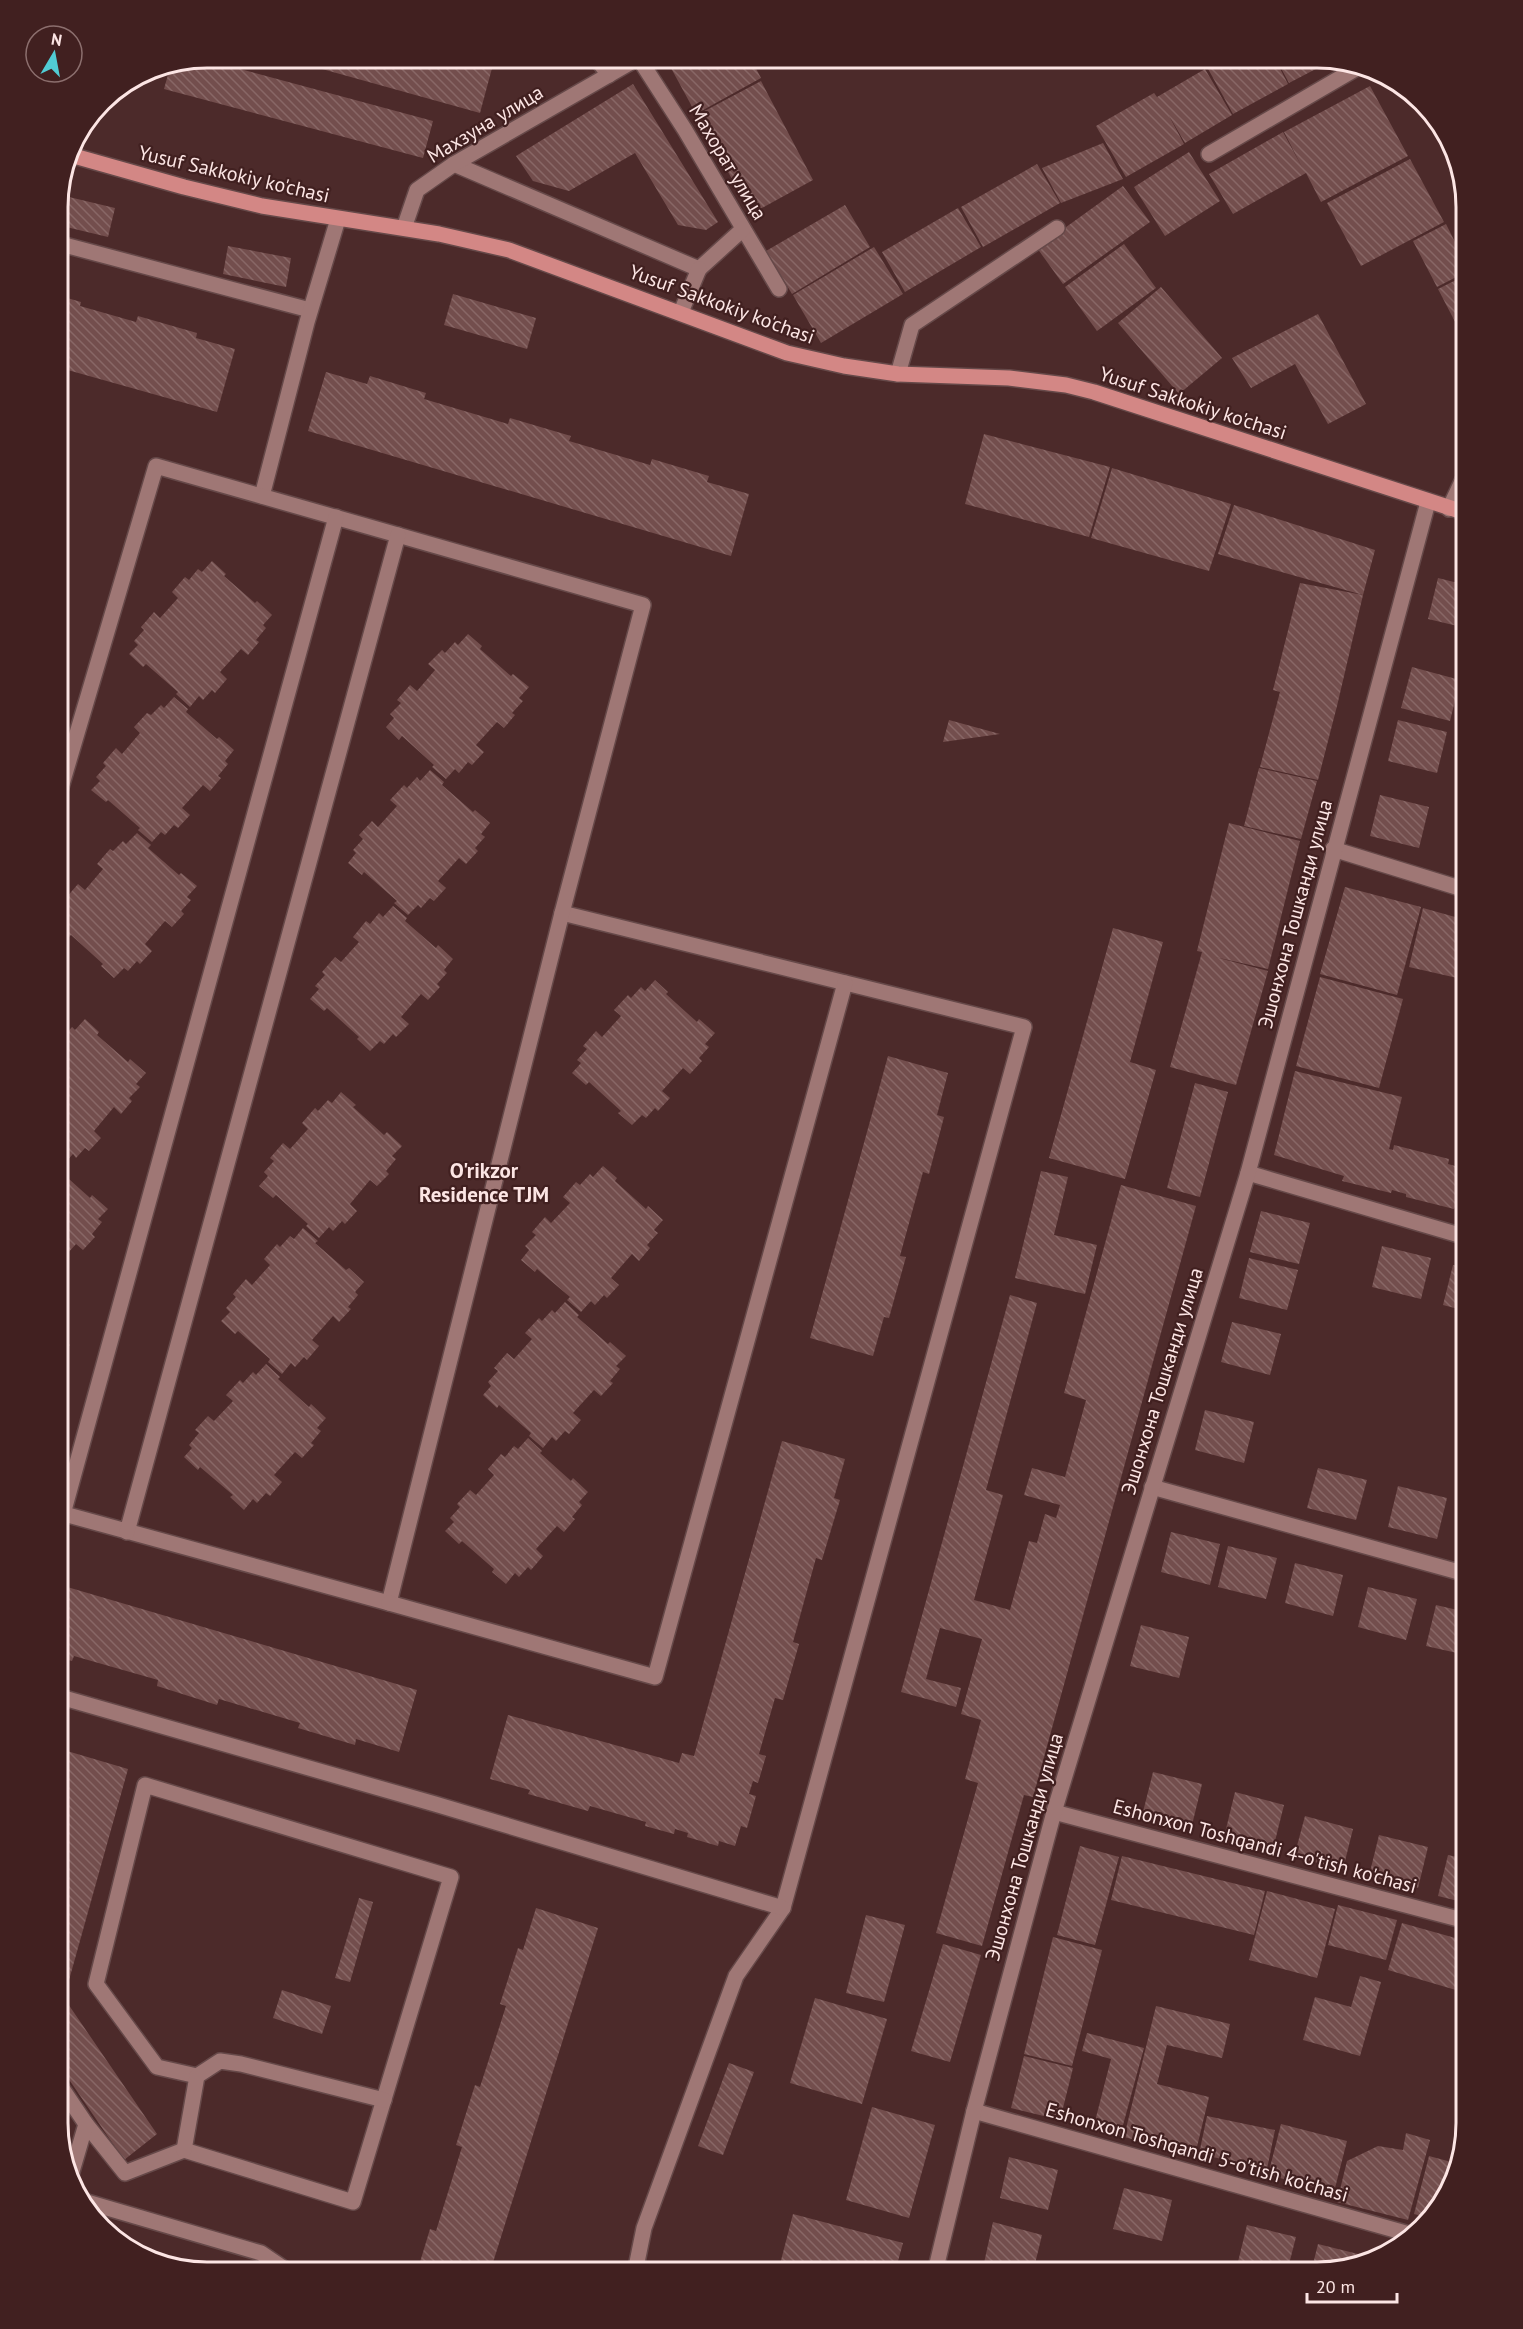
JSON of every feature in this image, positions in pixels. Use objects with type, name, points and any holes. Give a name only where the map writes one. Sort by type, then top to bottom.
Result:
[{"type":"main road","name":"Yusuf Sakkokiy ko'chasi","points":[[77,156],[222,197],[338,219],[440,234],[509,250],[794,355],[897,374],[1009,378],[1075,387],[1456,511]]},
{"type":"street","points":[[604,68],[609,75]]},
{"type":"street","name":"Махзуна улица","points":[[404,228],[417,190],[454,165],[621,68]]},
{"type":"street","name":"Махорат улица","points":[[646,68],[779,289]]},
{"type":"street","points":[[1209,154],[1350,72]]},
{"type":"street","points":[[454,165],[699,269]]},
{"type":"street","points":[[262,496],[310,310],[338,219]]},
{"type":"street","points":[[897,374],[912,325],[1057,228]]},
{"type":"street","points":[[681,312],[699,269],[743,229]]},
{"type":"street","points":[[68,246],[310,310]]},
{"type":"street","points":[[68,764],[156,466],[643,605],[562,913],[389,1603]]},
{"type":"street","points":[[1449,509],[1456,492]]},
{"type":"street","name":"Эшонхона Тошканди улица","points":[[938,2262],[974,2111],[1054,1812],[1248,1173],[1333,849],[1428,502]]},
{"type":"street","points":[[68,1484],[336,517]]},
{"type":"street","points":[[127,1532],[398,535]]},
{"type":"street","points":[[1333,849],[1456,887]]},
{"type":"street","points":[[562,913],[1024,1026],[783,1908],[736,1976],[644,2228],[636,2261]]},
{"type":"street","points":[[68,1515],[655,1677],[845,983]]},
{"type":"street","points":[[1248,1173],[1456,1234]]},
{"type":"street","points":[[1152,1487],[1456,1571]]},
{"type":"street","points":[[68,1699],[435,1804],[783,1908]]},
{"type":"street","points":[[68,2097],[125,2173],[184,2150],[353,2202],[384,2100],[451,1877],[145,1785],[96,1984],[157,2067],[197,2076],[220,2061],[384,2100]]},
{"type":"street","name":"Eshonxon Toshqandi 4-o'tish ko'chasi","points":[[1054,1812],[1456,1918]]},
{"type":"street","points":[[184,2150],[197,2076]]},
{"type":"street","name":"Eshonxon Toshqandi 5-o'tish ko'chasi","points":[[974,2111],[1402,2232]]},
{"type":"street","points":[[74,2165],[86,2124]]},
{"type":"street","points":[[94,2204],[261,2253],[273,2261]]},
{"type":"building","points":[[236,68],[433,121],[423,158],[164,89],[168,73],[179,70]]},
{"type":"building","points":[[318,68],[492,68],[480,113]]},
{"type":"building","points":[[671,68],[756,68],[761,78],[696,114]]},
{"type":"building","points":[[1208,68],[1280,68],[1288,84],[1233,114]]},
{"type":"building","points":[[1281,68],[1318,68],[1289,83]]},
{"type":"building","points":[[1205,69],[1232,115],[1185,143],[1168,114],[1184,144],[1126,177],[1096,126],[1154,93],[1157,97]]},
{"type":"building","points":[[761,81],[813,180],[751,214],[697,115]]},
{"type":"building","points":[[633,84],[718,222],[706,230],[678,225],[635,153],[569,191],[533,181],[516,156]]},
{"type":"building","points":[[1370,86],[1408,156],[1321,202],[1306,173],[1233,214],[1209,174],[1283,132],[1303,169],[1284,132]]},
{"type":"building","points":[[1103,143],[1123,179],[1061,203],[1042,168]]},
{"type":"building","points":[[1189,152],[1220,201],[1165,236],[1134,187]]},
{"type":"building","points":[[1410,159],[1444,222],[1361,266],[1327,203]]},
{"type":"building","points":[[1037,164],[1060,203],[983,247],[961,207]]},
{"type":"building","points":[[1123,186],[1150,222],[1063,284],[1037,248]]},
{"type":"building","points":[[69,197],[115,208],[108,237],[68,227]]},
{"type":"building","points":[[845,205],[870,247],[792,294],[766,251]]},
{"type":"building","points":[[958,208],[981,247],[905,292],[882,252]]},
{"type":"building","points":[[1446,224],[1456,244],[1456,277],[1437,287],[1413,241]]},
{"type":"building","points":[[1124,244],[1156,288],[1097,331],[1065,287]]},
{"type":"building","points":[[228,246],[291,258],[286,287],[223,274]]},
{"type":"building","points":[[874,247],[903,294],[821,343],[793,295]]},
{"type":"building","points":[[1456,280],[1456,324],[1438,289]]},
{"type":"building","points":[[1161,287],[1222,358],[1179,394],[1118,323]]},
{"type":"building","points":[[453,294],[536,318],[527,349],[444,325]]},
{"type":"building","points":[[68,298],[81,302],[80,306],[136,322],[138,316],[197,333],[196,338],[235,349],[217,412],[68,370]]},
{"type":"building","points":[[1318,314],[1366,404],[1328,424],[1295,364],[1251,388],[1232,358]]},
{"type":"building","points":[[326,372],[367,384],[370,376],[426,393],[424,399],[508,424],[510,418],[571,436],[569,441],[650,465],[652,459],[709,476],[707,482],[749,494],[731,556],[308,431]]},
{"type":"building","points":[[984,434],[1110,467],[1089,537],[965,504]]},
{"type":"building","points":[[1112,468],[1231,504],[1209,571],[1091,538]]},
{"type":"building","points":[[1234,505],[1375,550],[1363,595],[1218,554]]},
{"type":"building","points":[[212,561],[226,574],[224,576],[272,615],[263,625],[266,628],[256,640],[259,642],[248,655],[241,649],[220,672],[227,679],[215,693],[212,690],[203,700],[199,696],[190,707],[176,694],[178,692],[146,664],[143,667],[129,654],[138,645],[134,641],[144,630],[141,627],[154,612],[160,618],[178,598],[172,592],[185,577],[189,580],[198,569],[202,572]]},
{"type":"building","points":[[1438,578],[1456,582],[1456,626],[1428,619]]},
{"type":"building","points":[[1300,583],[1363,595],[1318,780],[1260,767],[1280,692],[1273,690]]},
{"type":"building","points":[[468,634],[482,646],[480,649],[511,676],[513,674],[529,687],[519,698],[523,701],[512,713],[515,715],[504,728],[497,722],[476,745],[484,752],[472,765],[468,762],[459,773],[455,769],[446,779],[402,736],[399,740],[386,727],[394,718],[390,714],[401,703],[397,700],[410,685],[417,691],[435,670],[428,664],[442,650],[445,653],[455,642],[458,645]]},
{"type":"building","points":[[1412,667],[1456,679],[1456,696],[1450,721],[1401,708]]},
{"type":"building","points":[[174,697],[188,709],[186,712],[217,739],[219,737],[234,750],[225,761],[228,764],[218,776],[221,778],[210,791],[203,785],[182,808],[190,815],[178,828],[174,825],[165,835],[161,832],[152,842],[138,830],[140,828],[108,800],[106,802],[91,790],[100,781],[96,777],[106,766],[103,763],[116,748],[122,754],[140,733],[134,727],[147,713],[151,715],[161,705],[164,708]]},
{"type":"building","points":[[949,720],[1000,734],[943,742]]},
{"type":"building","points":[[1398,720],[1447,732],[1437,773],[1388,761]]},
{"type":"building","points":[[1259,768],[1317,781],[1301,839],[1244,826]]},
{"type":"building","points":[[430,770],[444,782],[442,785],[473,812],[475,810],[490,823],[481,834],[485,837],[475,848],[478,851],[466,864],[459,858],[438,881],[446,888],[434,901],[430,898],[421,908],[418,905],[408,915],[394,903],[397,901],[364,872],[362,875],[348,863],[356,853],[353,850],[363,839],[359,835],[372,821],[378,827],[397,806],[390,800],[404,785],[407,788],[417,777],[420,781]]},
{"type":"building","points":[[1380,795],[1429,807],[1419,848],[1370,836]]},
{"type":"building","points":[[1229,823],[1300,841],[1268,969],[1215,957],[1268,971],[1236,1085],[1170,1067],[1202,952],[1197,951]]},
{"type":"building","points":[[137,833],[151,845],[148,848],[179,875],[181,873],[197,886],[187,897],[191,900],[181,911],[184,914],[172,927],[165,921],[145,944],[152,951],[140,964],[137,961],[128,971],[124,968],[114,978],[101,966],[103,964],[71,935],[68,938],[68,896],[78,884],[85,890],[103,869],[97,864],[110,849],[113,851],[123,841],[126,844]]},
{"type":"building","points":[[1345,887],[1421,907],[1397,995],[1320,974]]},
{"type":"building","points":[[393,906],[407,918],[405,921],[436,948],[438,945],[453,959],[444,970],[447,973],[437,984],[440,987],[428,1000],[421,994],[401,1017],[409,1024],[396,1037],[393,1034],[384,1044],[380,1041],[370,1051],[357,1039],[359,1037],[327,1008],[324,1011],[310,999],[319,989],[315,986],[325,975],[322,972],[335,957],[341,962],[359,942],[353,937],[366,921],[370,924],[379,913],[383,917]]},
{"type":"building","points":[[1423,908],[1456,917],[1456,978],[1409,967]]},
{"type":"building","points":[[1113,928],[1163,942],[1130,1062],[1156,1070],[1125,1179],[1049,1158]]},
{"type":"building","points":[[1320,977],[1403,999],[1379,1088],[1296,1066]]},
{"type":"building","points":[[655,980],[668,992],[666,994],[697,1022],[699,1019],[715,1033],[705,1044],[709,1047],[699,1058],[702,1061],[690,1074],[683,1068],[662,1091],[670,1098],[658,1111],[655,1108],[646,1118],[642,1115],[632,1125],[618,1113],[621,1111],[589,1082],[586,1085],[572,1073],[581,1063],[577,1060],[587,1049],[583,1046],[596,1031],[602,1037],[621,1016],[614,1010],[628,995],[631,998],[641,987],[645,991]]},
{"type":"building","points":[[85,1019],[99,1032],[97,1035],[128,1062],[130,1059],[146,1073],[136,1084],[140,1087],[129,1098],[132,1101],[121,1114],[114,1107],[94,1131],[101,1138],[89,1151],[85,1148],[76,1158],[73,1154],[68,1160],[68,1031],[72,1027],[75,1030]]},
{"type":"building","points":[[888,1056],[948,1073],[937,1115],[944,1117],[929,1174],[923,1172],[900,1256],[906,1257],[889,1318],[884,1317],[873,1356],[810,1338]]},
{"type":"building","points":[[1295,1071],[1402,1097],[1389,1149],[1393,1150],[1394,1145],[1449,1159],[1448,1164],[1456,1166],[1456,1207],[1454,1209],[1406,1197],[1406,1194],[1392,1190],[1391,1193],[1342,1181],[1344,1176],[1274,1155]]},
{"type":"building","points":[[1195,1083],[1228,1092],[1200,1197],[1167,1188]]},
{"type":"building","points":[[341,1092],[356,1105],[353,1107],[384,1135],[387,1132],[402,1146],[392,1156],[396,1159],[386,1171],[389,1174],[377,1186],[370,1180],[350,1204],[357,1211],[345,1224],[342,1221],[333,1231],[329,1227],[319,1238],[306,1226],[308,1224],[276,1195],[273,1198],[259,1186],[268,1176],[264,1172],[274,1161],[270,1158],[283,1143],[290,1149],[308,1129],[302,1123],[315,1108],[318,1111],[328,1100],[332,1103]]},
{"type":"building","points":[[603,1166],[617,1178],[615,1181],[646,1209],[648,1206],[663,1220],[654,1230],[658,1233],[647,1245],[650,1248],[639,1261],[632,1254],[611,1278],[619,1285],[607,1298],[604,1295],[595,1305],[591,1301],[581,1312],[567,1300],[570,1297],[537,1269],[535,1272],[521,1260],[529,1250],[525,1246],[536,1235],[532,1232],[545,1217],[551,1223],[570,1203],[563,1197],[576,1182],[580,1185],[590,1174],[593,1177]]},
{"type":"building","points":[[1041,1171],[1068,1177],[1054,1235],[1097,1245],[1085,1294],[1015,1278]]},
{"type":"building","points":[[68,1178],[90,1198],[92,1195],[108,1209],[98,1219],[102,1222],[92,1234],[95,1237],[83,1250],[76,1244],[68,1253]]},
{"type":"building","points":[[1121,1185],[1196,1206],[1033,1797],[1024,1795],[982,1946],[936,1933],[978,1783],[965,1779],[981,1720],[961,1714],[982,1639],[940,1628],[926,1679],[961,1688],[956,1707],[901,1692],[1010,1295],[1037,1303],[986,1490],[1003,1495],[974,1600],[1010,1610],[1029,1541],[1037,1543],[1045,1514],[1056,1518],[1060,1505],[1024,1495],[1032,1468],[1065,1477],[1086,1400],[1064,1393]]},
{"type":"building","points":[[1261,1211],[1310,1223],[1299,1264],[1250,1252]]},
{"type":"building","points":[[303,1228],[318,1241],[315,1243],[346,1270],[349,1268],[364,1282],[355,1292],[358,1295],[348,1307],[351,1309],[339,1322],[333,1316],[312,1340],[319,1346],[307,1360],[304,1357],[295,1367],[291,1363],[282,1374],[268,1362],[270,1359],[238,1331],[235,1334],[221,1321],[230,1312],[226,1308],[236,1297],[233,1294],[246,1279],[252,1285],[270,1265],[264,1259],[277,1244],[280,1247],[290,1236],[294,1239]]},
{"type":"building","points":[[1382,1246],[1431,1258],[1421,1299],[1372,1287]]},
{"type":"building","points":[[1249,1258],[1298,1270],[1287,1310],[1239,1298]]},
{"type":"building","points":[[1453,1265],[1456,1266],[1456,1308],[1443,1305]]},
{"type":"building","points":[[565,1302],[579,1315],[577,1317],[608,1344],[610,1342],[626,1356],[616,1366],[620,1369],[610,1381],[613,1383],[601,1396],[594,1390],[573,1413],[581,1420],[569,1434],[565,1431],[556,1441],[552,1437],[543,1448],[529,1436],[531,1433],[499,1405],[497,1408],[483,1395],[491,1386],[488,1382],[498,1371],[494,1368],[507,1353],[514,1359],[532,1339],[525,1333],[539,1318],[542,1321],[552,1310],[555,1313]]},
{"type":"building","points":[[1232,1322],[1281,1334],[1270,1375],[1221,1362]]},
{"type":"building","points":[[266,1364],[280,1377],[278,1379],[309,1407],[311,1404],[326,1418],[317,1428],[321,1431],[311,1443],[314,1445],[302,1458],[295,1452],[274,1475],[282,1482],[270,1496],[266,1493],[257,1503],[253,1499],[244,1510],[230,1497],[233,1495],[200,1467],[198,1470],[184,1457],[192,1448],[189,1445],[199,1433],[195,1430],[208,1416],[214,1421],[233,1401],[226,1395],[240,1380],[243,1383],[253,1372],[256,1375]]},
{"type":"building","points":[[1205,1410],[1254,1422],[1244,1463],[1195,1450]]},
{"type":"building","points":[[528,1438],[542,1451],[540,1453],[571,1481],[573,1478],[588,1492],[579,1502],[582,1505],[572,1517],[575,1519],[564,1532],[557,1526],[536,1549],[543,1556],[531,1570],[528,1567],[519,1577],[515,1573],[506,1584],[492,1572],[494,1569],[462,1541],[459,1544],[445,1531],[454,1522],[450,1518],[460,1507],[457,1504],[470,1490],[476,1495],[494,1475],[488,1469],[501,1454],[505,1457],[514,1446],[518,1449]]},
{"type":"building","points":[[782,1441],[845,1459],[834,1498],[840,1500],[822,1560],[816,1558],[793,1642],[799,1644],[783,1700],[775,1698],[759,1754],[766,1756],[758,1783],[753,1781],[749,1794],[756,1796],[747,1828],[741,1826],[735,1846],[719,1841],[718,1846],[687,1837],[688,1833],[675,1829],[674,1834],[645,1826],[646,1822],[590,1806],[588,1811],[528,1794],[530,1790],[490,1779],[508,1715],[679,1763],[682,1753],[694,1756]]},
{"type":"building","points":[[1318,1468],[1367,1480],[1356,1520],[1307,1508]]},
{"type":"building","points":[[1398,1486],[1447,1498],[1437,1539],[1388,1527]]},
{"type":"building","points":[[1171,1532],[1220,1544],[1210,1585],[1161,1572]]},
{"type":"building","points":[[1228,1546],[1277,1558],[1266,1599],[1218,1587]]},
{"type":"building","points":[[1295,1563],[1343,1575],[1333,1616],[1285,1603]]},
{"type":"building","points":[[68,1587],[417,1690],[399,1752],[356,1739],[355,1745],[298,1728],[300,1723],[219,1699],[217,1705],[157,1686],[158,1680],[74,1656],[72,1661],[68,1660]]},
{"type":"building","points":[[1368,1587],[1417,1599],[1406,1640],[1358,1627]]},
{"type":"building","points":[[1436,1605],[1456,1610],[1456,1653],[1426,1646]]},
{"type":"building","points":[[1141,1625],[1189,1637],[1179,1678],[1130,1666]]},
{"type":"building","points":[[68,1751],[128,1769],[68,1984]]},
{"type":"building","points":[[1153,1772],[1202,1784],[1192,1825],[1143,1812]]},
{"type":"building","points":[[1235,1792],[1284,1805],[1274,1845],[1225,1833]]},
{"type":"building","points":[[1305,1816],[1353,1829],[1343,1869],[1294,1857]]},
{"type":"building","points":[[1379,1835],[1428,1847],[1418,1888],[1369,1876]]},
{"type":"building","points":[[1080,1846],[1119,1857],[1095,1945],[1057,1935]]},
{"type":"building","points":[[1448,1855],[1456,1857],[1456,1900],[1438,1896]]},
{"type":"building","points":[[1122,1856],[1265,1891],[1254,1935],[1111,1900]]},
{"type":"building","points":[[1267,1891],[1335,1909],[1317,1978],[1249,1960]]},
{"type":"building","points":[[359,1898],[373,1902],[350,1982],[335,1978]]},
{"type":"building","points":[[1338,1905],[1397,1920],[1386,1960],[1328,1945]]},
{"type":"building","points":[[536,1908],[598,1928],[493,2261],[420,2261],[430,2229],[436,2231],[462,2147],[456,2145],[475,2085],[480,2087],[506,2006],[500,2004],[518,1948],[523,1950]]},
{"type":"building","points":[[866,1915],[905,1925],[884,2002],[846,1993]]},
{"type":"building","points":[[1402,1923],[1456,1938],[1456,1990],[1388,1970]]},
{"type":"building","points":[[1053,1937],[1102,1950],[1072,2066],[1024,2054]]},
{"type":"building","points":[[943,1944],[981,1955],[950,2062],[911,2051]]},
{"type":"building","points":[[1360,1976],[1381,1982],[1360,2056],[1303,2040],[1315,1997],[1351,2007]]},
{"type":"building","points":[[282,1990],[331,2006],[322,2034],[273,2018]]},
{"type":"building","points":[[815,1998],[887,2019],[862,2104],[790,2083]]},
{"type":"building","points":[[68,2004],[157,2134],[124,2160],[68,2078]]},
{"type":"building","points":[[1156,2006],[1230,2024],[1222,2058],[1167,2045],[1157,2084],[1209,2097],[1195,2155],[1124,2137]]},
{"type":"building","points":[[1087,2033],[1144,2048],[1120,2136],[1093,2129],[1111,2059],[1082,2051]]},
{"type":"building","points":[[1024,2056],[1073,2068],[1060,2120],[1011,2108]]},
{"type":"building","points":[[729,2063],[754,2072],[723,2155],[698,2146]]},
{"type":"building","points":[[872,2107],[935,2125],[909,2218],[846,2200]]},
{"type":"building","points":[[1207,2116],[1275,2130],[1267,2169],[1199,2154]]},
{"type":"building","points":[[1281,2124],[1347,2141],[1334,2192],[1268,2175]]},
{"type":"building","points":[[1406,2133],[1430,2140],[1408,2220],[1337,2202],[1347,2161],[1378,2146],[1403,2150]]},
{"type":"building","points":[[1429,2156],[1450,2162],[1437,2192],[1427,2207],[1420,2215],[1414,2214]]},
{"type":"building","points":[[1009,2157],[1058,2170],[1048,2210],[1000,2198]]},
{"type":"building","points":[[1124,2188],[1172,2200],[1162,2241],[1113,2229]]},
{"type":"building","points":[[793,2214],[903,2243],[898,2262],[781,2262]]},
{"type":"building","points":[[993,2222],[1042,2235],[1035,2262],[984,2262]]},
{"type":"building","points":[[1247,2225],[1296,2237],[1290,2262],[1238,2262]]},
{"type":"building","points":[[1318,2244],[1360,2255],[1335,2260],[1314,2262]]},
{"type":"district","name":"O'rikzor Residence TJM","points":[[484,1183]]}]
